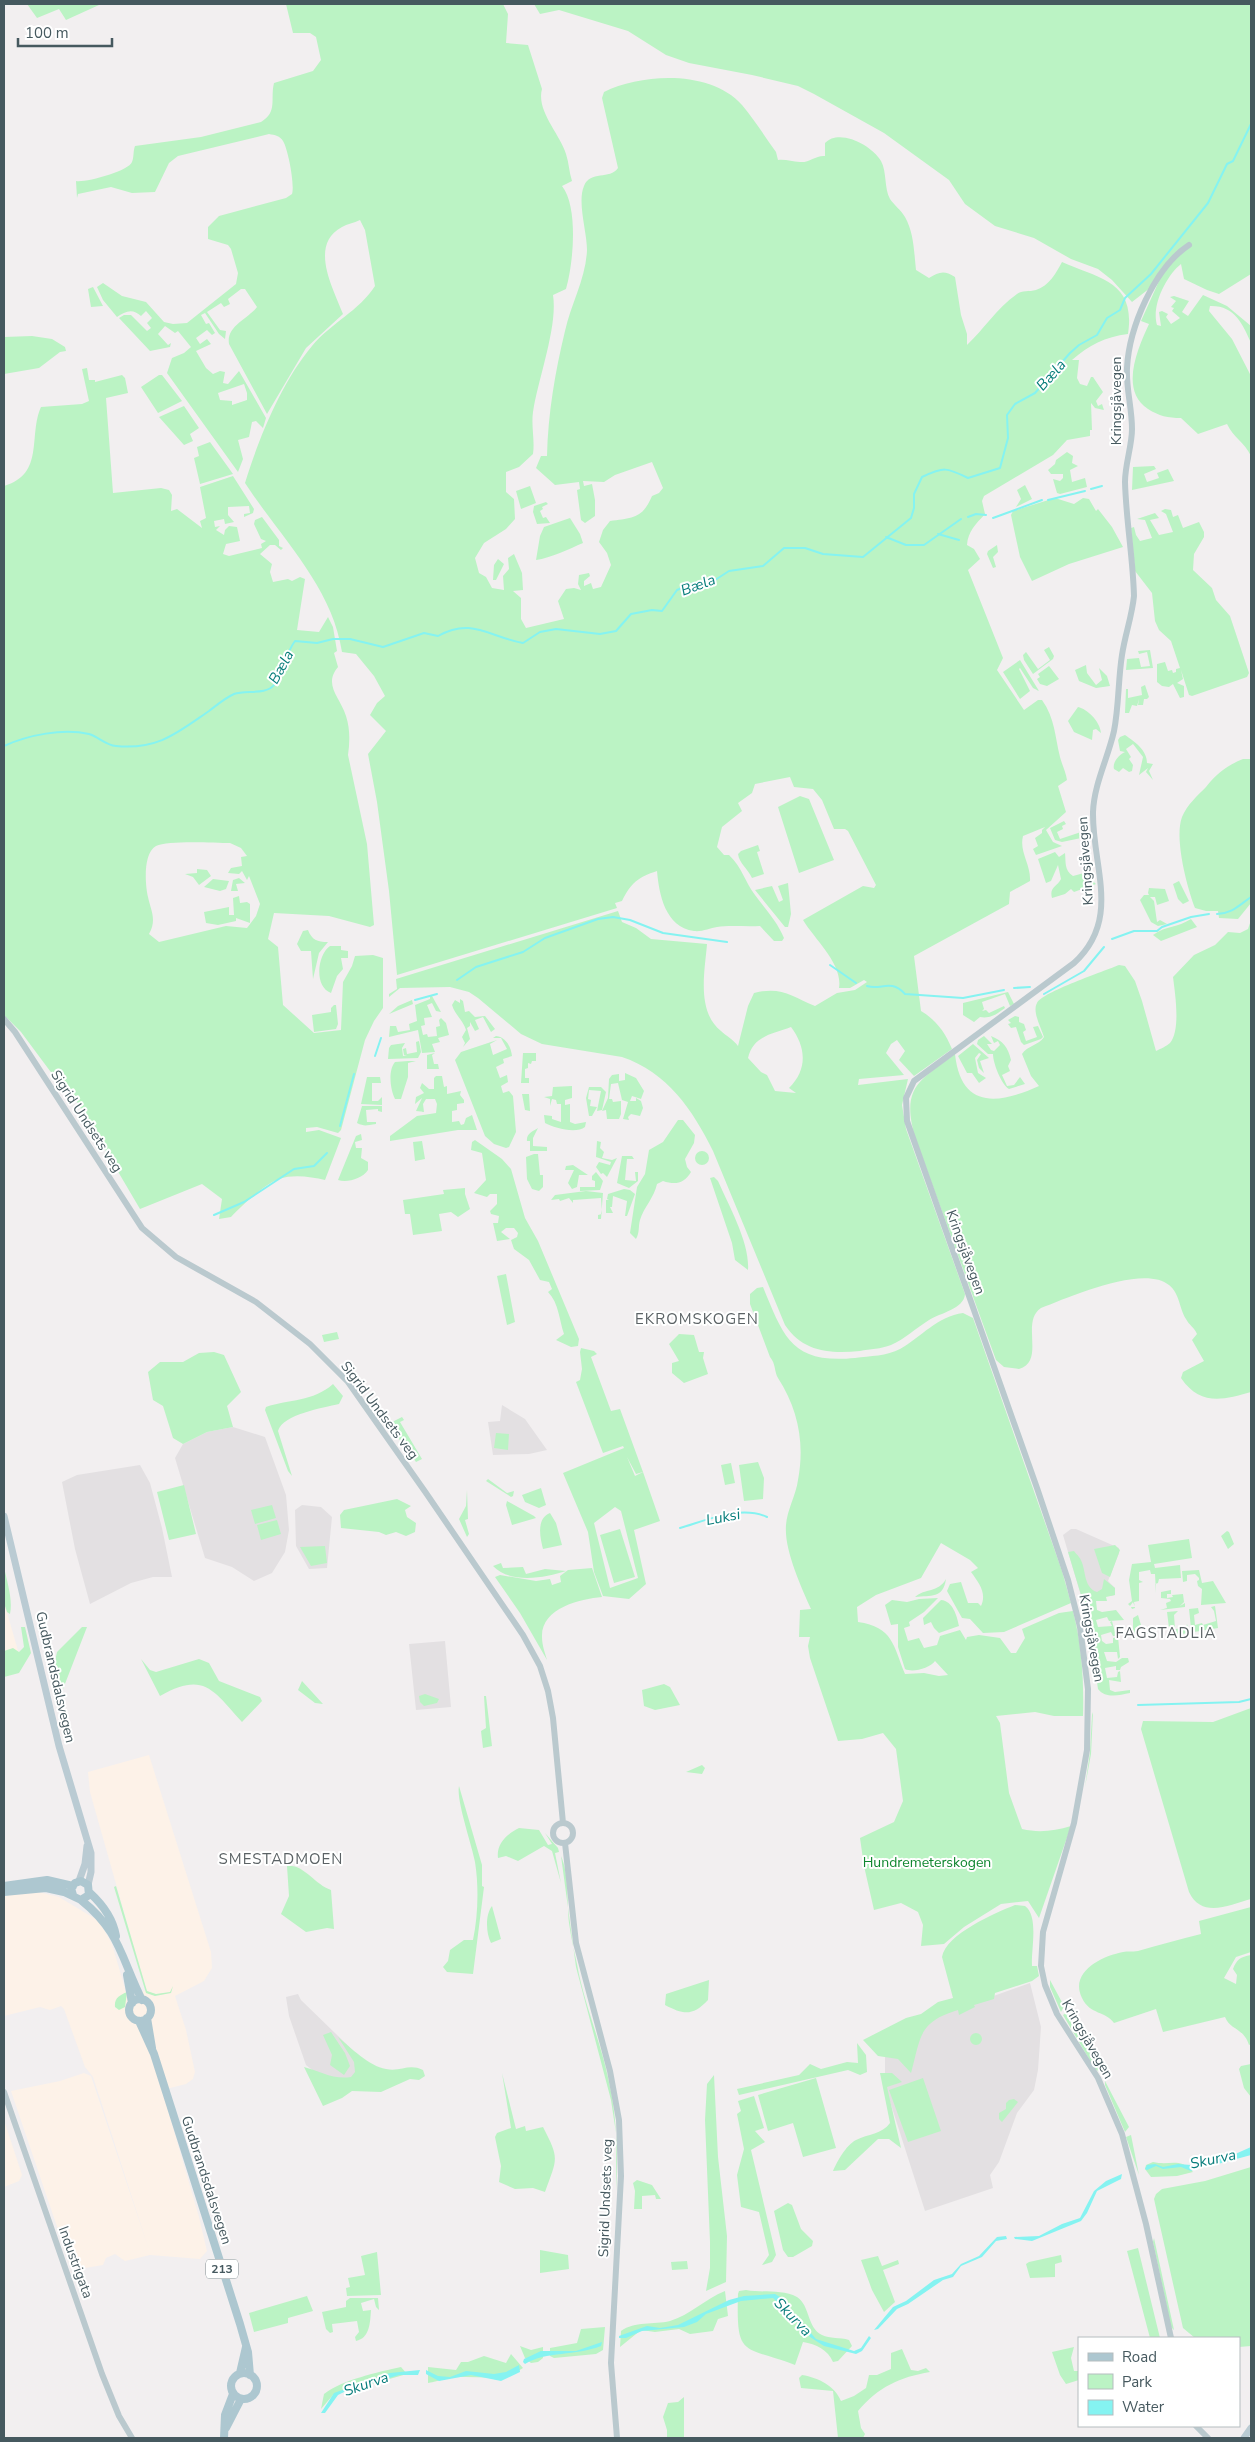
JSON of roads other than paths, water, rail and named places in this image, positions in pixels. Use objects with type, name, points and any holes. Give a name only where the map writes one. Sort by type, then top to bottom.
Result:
[{"type":"main road","name":"Gudbrandsdalsvegen","points":[[4,1516],[59,1746],[92,1860],[89,1889]]},
{"type":"main road","name":"Gudbrandsdalsvegen","points":[[76,1884],[85,1864],[87,1843]]},
{"type":"main road","points":[[4,1886],[47,1880],[76,1884],[89,1889],[87,1897],[82,1900]]},
{"type":"main road","points":[[72,1896],[76,1884]]},
{"type":"main road","name":"213","points":[[4,1892],[46,1888],[82,1900],[102,1919],[116,1938]]},
{"type":"main road","name":"213","points":[[89,1889],[114,1925],[116,1938],[127,1970],[142,2000],[150,2007],[148,2018]]},
{"type":"main road","name":"213","points":[[127,1970],[132,2003],[129,2013],[132,2018],[138,2021]]},
{"type":"main road","points":[[132,2003],[142,2000]]},
{"type":"main road","name":"Gudbrandsdalsvegen","points":[[148,2018],[152,2050]]},
{"type":"main road","points":[[138,2021],[148,2018]]},
{"type":"main road","name":"Gudbrandsdalsvegen","points":[[138,2021],[152,2050],[246,2346],[249,2356],[250,2375]]},
{"type":"main road","name":"213","points":[[225,2434],[225,2415],[233,2394],[231,2382],[240,2373],[246,2346]]},
{"type":"main road","points":[[240,2373],[250,2375]]},
{"type":"main road","name":"213","points":[[225,2434],[241,2399],[248,2398],[256,2390],[256,2382],[250,2375]]},
{"type":"main road","points":[[233,2394],[241,2399]]},
{"type":"main road","points":[[1244,2438],[1251,2428]]},
{"type":"street","name":"Kringsjåvegen","points":[[1171,2337],[1146,2224],[1122,2134],[1098,2078],[1057,2014],[1045,1985],[1041,1966],[1043,1932],[1074,1824],[1087,1750],[1088,1690],[1080,1626],[1049,1522],[927,1182],[906,1112],[906,1098],[914,1081],[1074,963],[1089,946],[1099,926],[1102,896],[1094,836],[1094,800],[1114,730],[1122,656],[1134,596],[1125,479],[1132,429],[1127,390],[1128,354],[1135,327],[1146,299],[1167,267],[1180,251],[1189,245]]},
{"type":"street","name":"Sigrid Undsets veg","points":[[4,1020],[15,1032],[142,1228],[176,1257],[256,1302],[310,1344],[348,1382],[420,1485],[523,1635],[540,1666],[548,1691],[553,1718],[563,1823]]},
{"type":"street","points":[[563,1823],[570,1826],[573,1831],[571,1839],[565,1843],[556,1841],[553,1836],[555,1828],[563,1823]]},
{"type":"street","name":"Sigrid Undsets veg","points":[[565,1843],[576,1943],[610,2071],[619,2120],[621,2176],[611,2355],[617,2438]]},
{"type":"street","name":"Industrigata","points":[[4,2092],[102,2374],[119,2416],[132,2438]]},
{"type":"street","points":[[1197,2427],[1208,2438]]},
{"type":"water","name":"Skurva","points":[[1251,2147],[1251,2155],[1218,2164],[1204,2163],[1191,2171],[1181,2167],[1163,2169],[1156,2166],[1145,2169],[1147,2165],[1155,2164],[1163,2167],[1178,2164],[1191,2165],[1233,2155]]},
{"type":"water","points":[[1122,2174],[1121,2179],[1097,2191],[1087,2213],[1081,2221],[1032,2241],[1015,2239],[1014,2237],[1039,2236],[1062,2224],[1080,2218],[1094,2191],[1106,2181]]},
{"type":"water","points":[[1006,2236],[1007,2239],[996,2241],[982,2257],[961,2266],[953,2277],[943,2280],[908,2304],[897,2309],[878,2329],[874,2330],[893,2307],[906,2301],[934,2280],[952,2274],[961,2264],[979,2256],[997,2237]]},
{"type":"water","name":"Skurva","points":[[775,2294],[780,2297],[816,2339],[854,2351],[861,2348],[869,2336],[871,2338],[862,2351],[856,2354],[824,2346],[810,2337],[804,2328],[773,2298],[741,2301],[706,2314],[697,2322],[684,2327],[642,2331],[626,2338],[619,2338],[619,2336],[647,2326],[660,2328],[678,2325],[729,2300],[744,2296]]},
{"type":"water","points":[[602,2342],[601,2346],[591,2349],[542,2357],[525,2364],[523,2362],[524,2359],[541,2351],[576,2351]]},
{"type":"water","points":[[519,2365],[520,2372],[501,2381],[471,2375],[439,2381],[426,2374],[426,2370],[438,2376],[450,2377],[466,2371],[494,2374],[506,2372]]},
{"type":"water","name":"Skurva","points":[[420,2370],[418,2375],[399,2375],[344,2392],[338,2395],[325,2413],[321,2413],[334,2393],[390,2373]]},
{"type":"waterway","name":"Bæla","points":[[4,746],[35,736],[57,732],[89,734],[116,746],[131,747],[155,742],[177,733],[234,694],[270,688],[277,680],[295,641],[317,643],[333,639],[350,639],[383,647],[424,633],[438,636],[461,628],[481,630],[523,643],[540,632],[556,629],[600,634],[616,631],[631,614],[652,610],[662,611],[677,590],[694,583],[712,582],[729,571],[763,566],[784,548],[805,548],[823,554],[863,557],[911,518],[914,508],[914,494],[922,477],[935,471],[950,470],[968,478],[1000,468],[1008,438],[1007,415],[1015,404],[1035,393],[1070,353],[1079,345],[1097,335],[1107,318],[1120,310],[1125,298],[1151,274],[1208,203],[1227,164],[1233,161],[1251,124]]},
{"type":"waterway","points":[[1091,489],[1102,486]]},
{"type":"waterway","points":[[1048,500],[1085,491]]},
{"type":"waterway","points":[[993,518],[1042,500]]},
{"type":"waterway","points":[[968,517],[976,514],[986,515]]},
{"type":"waterway","points":[[886,537],[906,545],[924,545],[961,519]]},
{"type":"waterway","points":[[938,534],[959,540]]},
{"type":"waterway","points":[[1217,914],[1231,911],[1251,897]]},
{"type":"waterway","points":[[1112,939],[1134,931],[1157,931],[1162,927],[1191,917],[1209,914]]},
{"type":"waterway","points":[[457,980],[476,967],[523,952],[545,938],[598,919],[613,917],[630,920],[663,933],[727,942]]},
{"type":"waterway","points":[[1044,994],[1084,971],[1104,947]]},
{"type":"waterway","points":[[830,965],[856,983]]},
{"type":"waterway","points":[[867,986],[895,987],[905,994],[963,998],[1004,990]]},
{"type":"waterway","points":[[1014,988],[1030,987]]},
{"type":"waterway","points":[[415,1000],[437,994]]},
{"type":"waterway","points":[[375,1056],[381,1038]]},
{"type":"waterway","points":[[340,1126],[354,1074]]},
{"type":"waterway","points":[[214,1215],[244,1202],[294,1169],[314,1166],[327,1153]]},
{"type":"waterway","name":"Luksi","points":[[680,1528],[735,1513],[757,1514],[767,1517]]},
{"type":"waterway","points":[[1138,1705],[1239,1702],[1251,1699]]},
{"type":"district","name":"EKROMSKOGEN","points":[[697,1319]]},
{"type":"district","name":"FAGSTADLIA","points":[[1166,1633]]},
{"type":"district","name":"SMESTADMOEN","points":[[281,1859]]},
{"type":"park label","name":"Hundremeterskogen","points":[[927,1862]]}]
